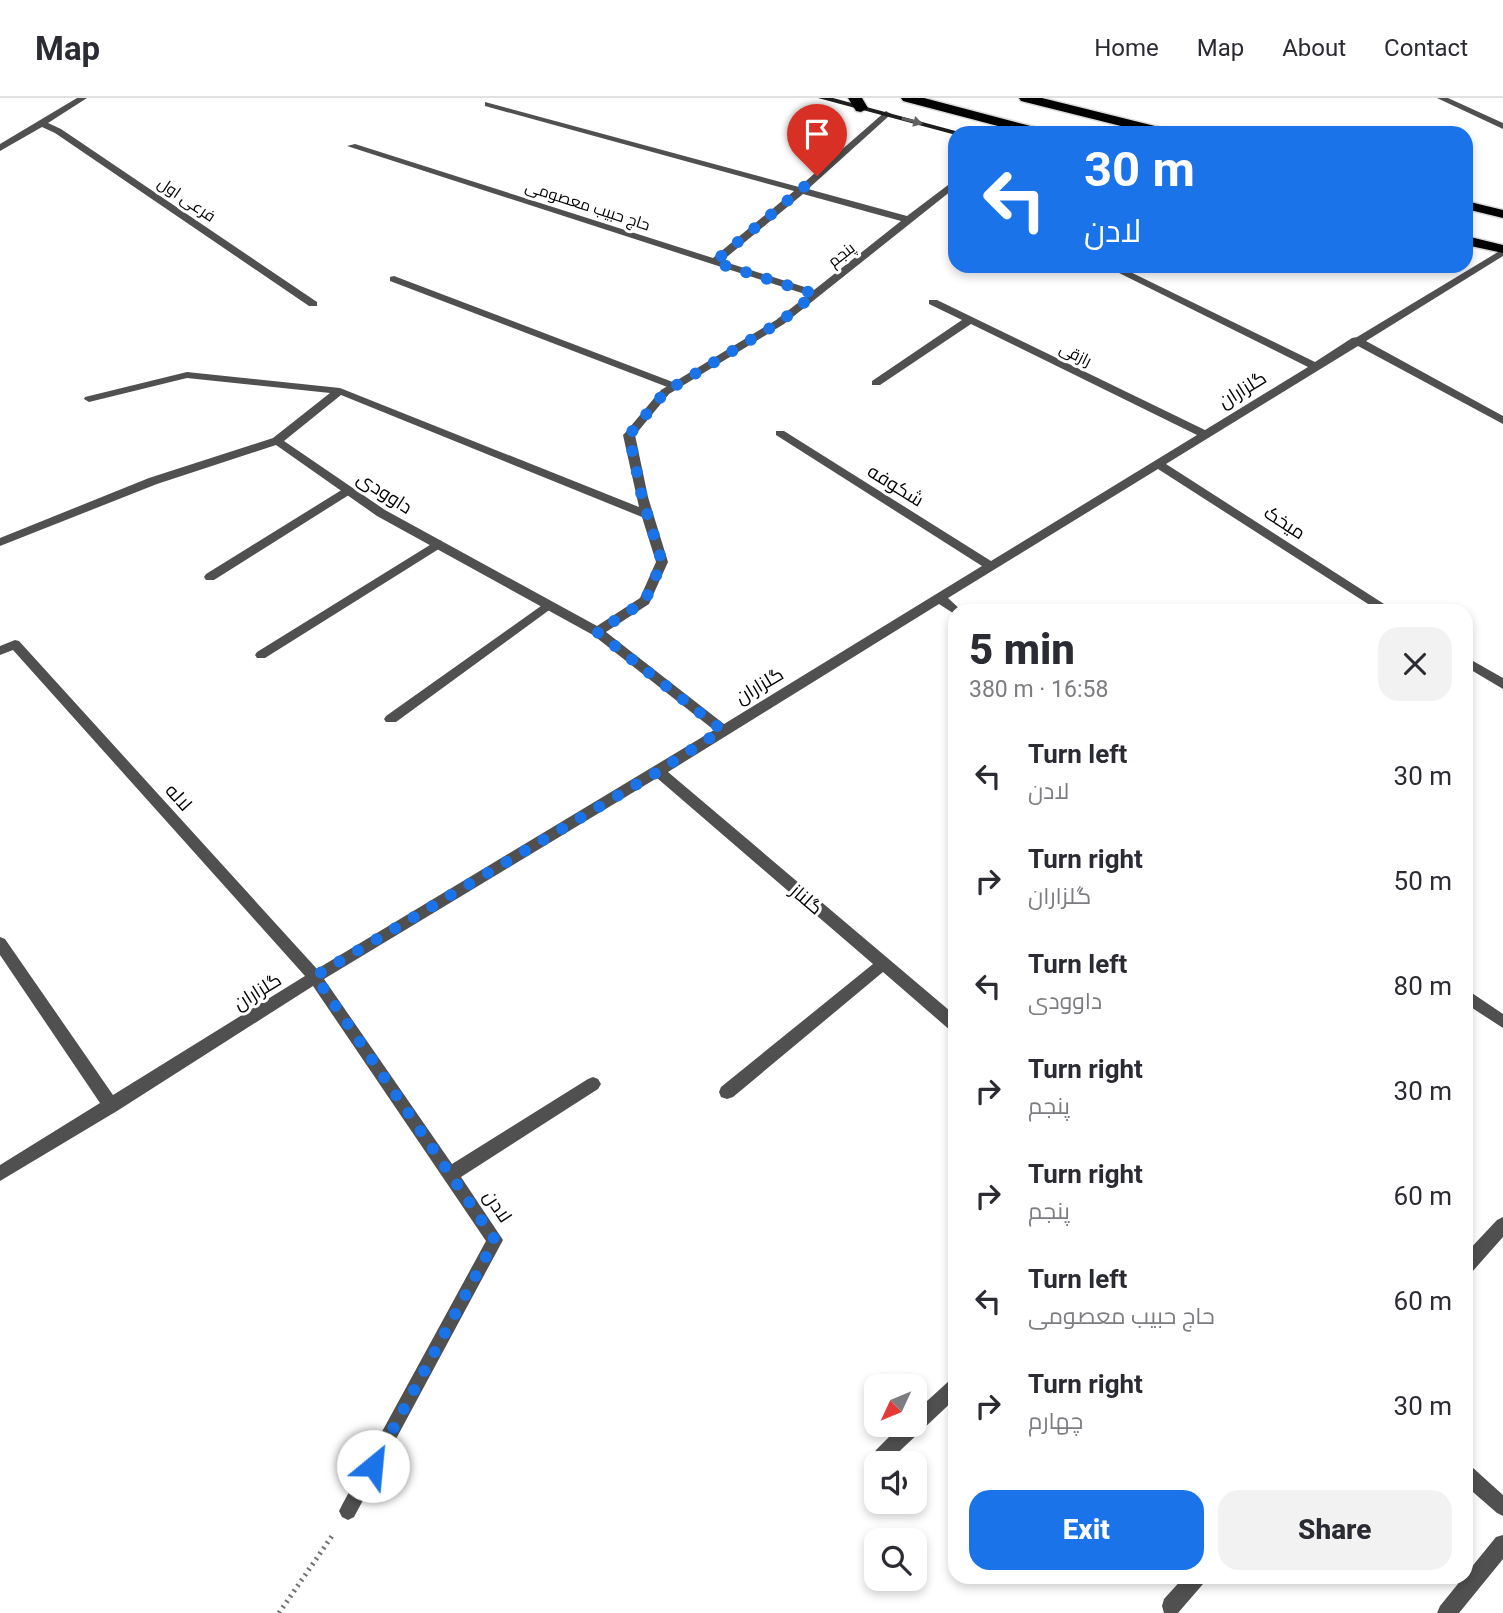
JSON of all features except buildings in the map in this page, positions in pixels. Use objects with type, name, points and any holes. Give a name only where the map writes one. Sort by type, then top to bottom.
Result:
[{"type":"highway","points":[[908,98],[997,126]]},
{"type":"highway","points":[[1026,98],[1138,126]]},
{"type":"highway","points":[[1473,207],[1503,214]]},
{"type":"highway","points":[[1473,242],[1503,251]]},
{"type":"street","points":[[0,148],[83,98]]},
{"type":"street","points":[[822,98],[858,103],[886,114],[948,130]]},
{"type":"street","points":[[1441,98],[1503,126]]},
{"type":"street","points":[[488,104],[910,220]]},
{"type":"street","points":[[714,262],[800,191],[886,114]]},
{"type":"street","name":"فرعی اول","points":[[41,123],[58,131],[313,304]]},
{"type":"street","name":"حاج حبیب معصومی","points":[[352,146],[815,294]]},
{"type":"street","name":"پنجم","points":[[597,632],[645,601],[662,562],[629,435],[665,392],[780,322],[948,189]]},
{"type":"street","name":"گلزاران","points":[[1473,269],[1503,251]]},
{"type":"street","points":[[1124,273],[1314,366]]},
{"type":"street","name":"گلزاران","points":[[0,1174],[315,976],[659,771],[722,730],[1160,465],[1314,366],[1467,273]]},
{"type":"street","points":[[394,279],[674,386]]},
{"type":"street","name":"رازقی","points":[[933,302],[1206,435]]},
{"type":"street","points":[[876,383],[970,320]]},
{"type":"street","points":[[1356,340],[1503,421]]},
{"type":"street","points":[[89,399],[187,375],[340,391],[648,514]]},
{"type":"street","points":[[0,542],[153,481],[277,441],[340,391]]},
{"type":"street","name":"شکوفه","points":[[780,433],[992,567]]},
{"type":"street","name":"داوودی","points":[[277,441],[381,513],[597,632],[722,730]]},
{"type":"street","name":"میخک","points":[[1160,465],[1378,604]]},
{"type":"street","points":[[210,577],[348,489]]},
{"type":"street","points":[[261,655],[438,544]]},
{"type":"street","points":[[940,598],[948,604]]},
{"type":"street","points":[[391,719],[548,605]]},
{"type":"street","name":"لاله","points":[[0,651],[15,644],[315,976]]},
{"type":"street","points":[[1473,665],[1503,684]]},
{"type":"street","name":"گلناز","points":[[659,771],[948,1019]]},
{"type":"street","points":[[0,943],[111,1106]]},
{"type":"street","points":[[727,1092],[883,964]]},
{"type":"street","name":"لادن","points":[[315,976],[495,1240],[348,1511]]},
{"type":"street","points":[[1473,1000],[1503,1022]]},
{"type":"street","points":[[451,1174],[593,1084]]},
{"type":"street","points":[[1473,1258],[1503,1225]]},
{"type":"street","points":[[928,1412],[948,1393]]},
{"type":"street","points":[[887,1451],[902,1437]]},
{"type":"street","points":[[1473,1479],[1503,1507]]},
{"type":"street","points":[[1473,1581],[1503,1544]]},
{"type":"street","points":[[1171,1606],[1190,1584]]},
{"type":"street","points":[[1447,1613],[1471,1584]]},
{"type":"path","points":[[279,1613],[348,1511]]},
{"type":"route","points":[[373,1466],[495,1240],[315,976],[659,771],[722,730],[597,632],[645,601],[662,562],[642,497],[629,435],[665,392],[780,322],[815,294],[714,262],[817,176]]}]
